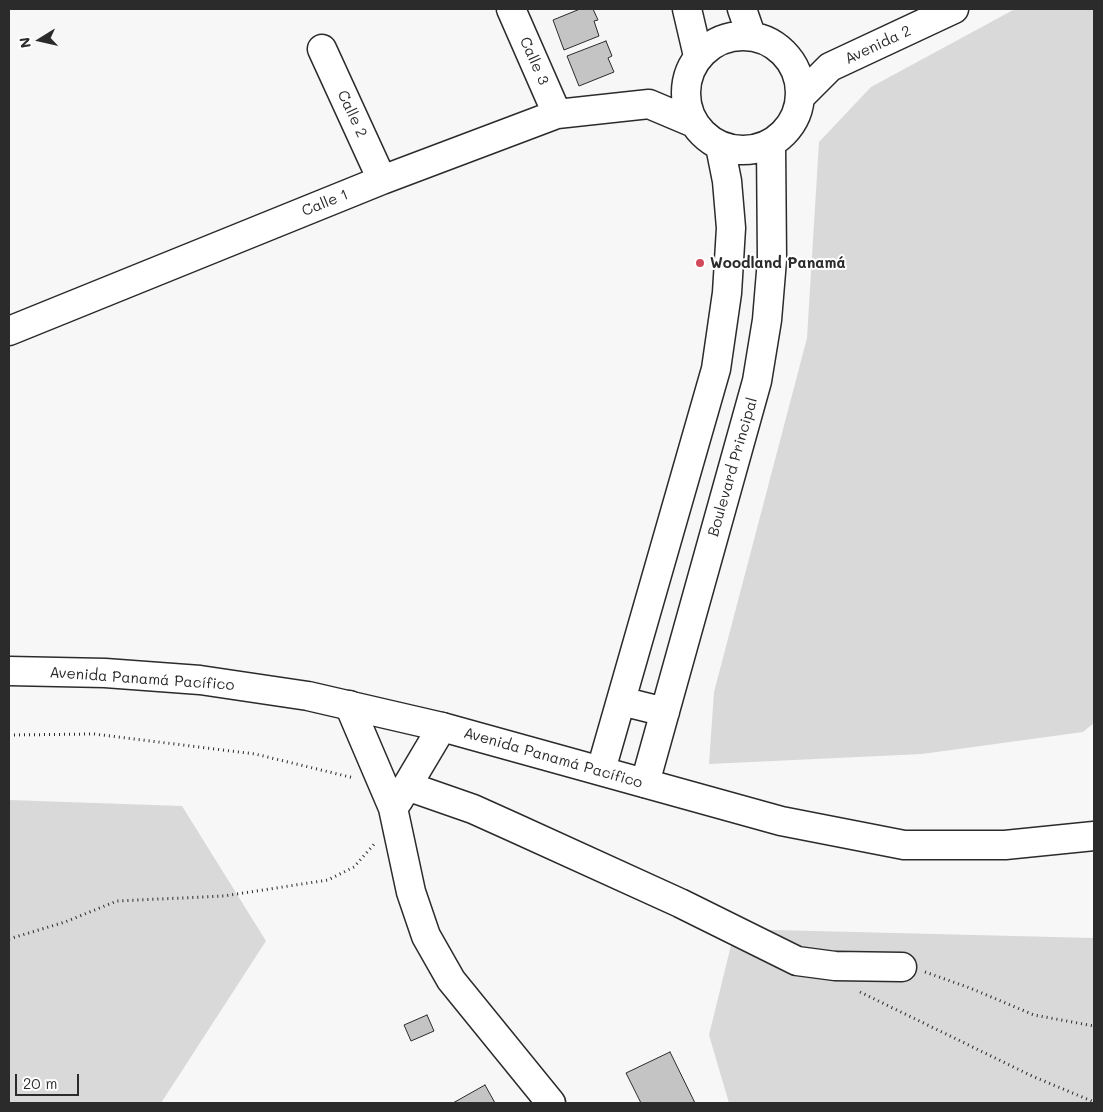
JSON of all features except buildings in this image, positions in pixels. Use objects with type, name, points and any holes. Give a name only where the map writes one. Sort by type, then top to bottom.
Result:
[{"type":"street","name":"Calle 3","points":[[511,9],[557,114]]},
{"type":"street","points":[[649,104],[694,64],[713,43],[732,36],[751,35],[771,42],[788,56],[798,75],[801,96],[797,114],[787,130],[771,144],[756,149],[738,150],[720,146],[706,137],[694,123],[687,106],[686,89],[694,64],[686,9]]},
{"type":"street","points":[[742,9],[751,35]]},
{"type":"street","name":"Avenida 2","points":[[801,96],[830,67],[954,9]]},
{"type":"street","name":"Calle 2","points":[[322,49],[382,180]]},
{"type":"street","name":"Avenida 2","points":[[788,56],[830,67]]},
{"type":"street","name":"Calle 1","points":[[9,331],[382,180],[557,114],[649,104],[694,123]]},
{"type":"street","name":"Boulevard Principal","points":[[645,783],[757,381],[767,320],[772,260],[771,144]]},
{"type":"street","points":[[601,770],[716,369],[727,293],[731,228],[727,181],[720,146]]},
{"type":"street","points":[[672,525],[714,535]]},
{"type":"street","name":"Avenida Panamá Pacífico","points":[[9,671],[105,673],[200,680],[308,696],[442,727],[781,821],[904,846],[1004,845],[1094,836]]},
{"type":"street","points":[[621,701],[665,712]]},
{"type":"street","points":[[349,705],[395,793],[411,892],[426,936],[451,980],[551,1103]]},
{"type":"street","points":[[395,793],[442,727]]},
{"type":"street","points":[[395,793],[472,809],[680,902],[797,961],[835,966],[902,967]]},
{"type":"path","points":[[9,735],[94,734],[255,754],[395,793],[373,846],[354,867],[328,880],[224,896],[116,901],[64,922],[9,938]]},
{"type":"path","points":[[902,967],[929,973],[954,982],[1034,1015],[1094,1026]]},
{"type":"path","points":[[858,991],[1032,1076],[1094,1102]]},
{"type":"shaded area","points":[[1015,9],[1094,9],[1094,723],[1083,732],[922,754],[709,764],[714,692],[807,338],[819,142],[871,87]]},
{"type":"shaded area","points":[[9,800],[182,806],[266,941],[161,1103],[9,1103]]},
{"type":"shaded area","points":[[735,929],[1094,938],[1094,1103],[729,1103],[709,1035]]},
{"type":"place","name":"Woodland Panamá","points":[[700,263]]}]
